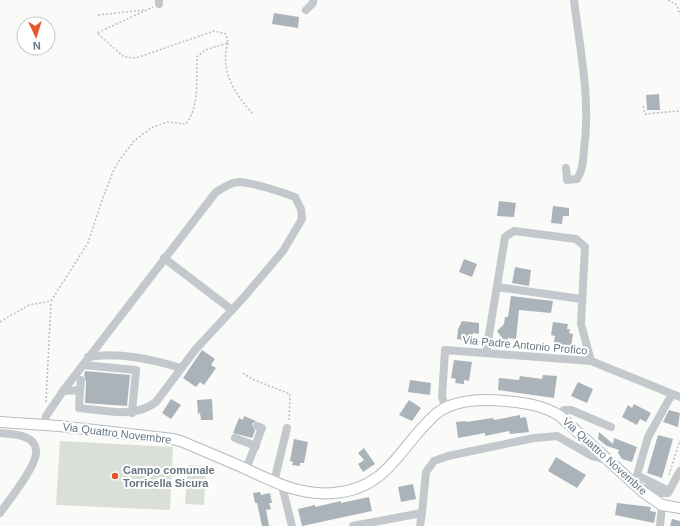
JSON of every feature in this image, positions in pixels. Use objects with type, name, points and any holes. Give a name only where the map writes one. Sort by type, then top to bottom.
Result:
[{"type":"main road","name":"Via Quattro Novembre","points":[[0,422],[45,420],[173,439],[278,484],[318,493],[350,491],[362,486],[386,470],[437,413],[460,403],[484,399],[532,404],[548,408],[560,416],[643,492],[662,505],[680,508]]},
{"type":"street","points":[[306,10],[313,3],[313,0]]},
{"type":"street","points":[[566,168],[566,180],[576,179],[582,172],[588,124],[587,98],[574,0]]},
{"type":"street","points":[[45,420],[63,391],[88,357],[212,196],[228,185],[239,182],[295,197],[301,209],[302,219],[283,251],[195,350],[156,402],[147,408],[132,412],[79,408],[80,380]]},
{"type":"street","points":[[486,353],[505,236],[514,231],[576,239],[584,247],[580,324],[591,361]]},
{"type":"street","points":[[164,258],[232,310]]},
{"type":"street","points":[[497,287],[581,299]]},
{"type":"street","name":"Via Padre Antonio Profico","points":[[446,409],[442,397],[445,350],[591,361],[676,395]]},
{"type":"street","points":[[88,357],[102,355],[150,359],[181,368]]},
{"type":"street","points":[[83,365],[136,370],[132,412]]},
{"type":"street","points":[[63,391],[80,390]]},
{"type":"street","points":[[669,490],[637,475],[648,437],[676,395]]},
{"type":"street","points":[[560,416],[564,410],[571,410],[611,427]]},
{"type":"street","points":[[246,469],[262,428],[257,426]]},
{"type":"street","points":[[287,428],[278,484],[292,526]]},
{"type":"street","points":[[0,433],[26,438],[33,443],[36,450],[35,460],[30,469],[0,513]]},
{"type":"street","points":[[420,526],[426,472],[434,461],[448,456],[534,438],[557,436],[592,456],[609,460]]},
{"type":"street","points":[[235,438],[256,446]]},
{"type":"street","points":[[643,492],[646,488],[660,493],[668,493],[680,471]]},
{"type":"street","points":[[660,526],[662,505]]},
{"type":"street","points":[[353,526],[422,513]]},
{"type":"path","points":[[668,0],[677,5],[680,15]]},
{"type":"path","points":[[159,2],[146,10],[97,32],[124,57],[136,58],[214,31],[226,34],[228,43],[224,62],[228,75],[243,103],[253,114]]},
{"type":"path","points":[[98,15],[146,10]]},
{"type":"path","points":[[45,420],[51,301],[88,243],[114,169],[134,141],[151,128],[167,122],[186,124],[192,117],[196,91],[197,57],[204,50],[228,43]]},
{"type":"path","points":[[643,106],[645,114],[678,111],[680,109]]},
{"type":"path","points":[[0,322],[29,305],[51,301]]},
{"type":"path","points":[[243,374],[290,394],[290,416],[287,428]]},
{"type":"path","points":[[667,480],[680,440]]},
{"type":"shaded area","name":"Campo comunale Torricella Sicura","points":[[60,441],[173,447],[170,510],[56,505]]},
{"type":"shaded area","points":[[188,465],[206,466],[204,505],[185,504]]},
{"type":"building","points":[[274,13],[299,17],[298,28],[272,24]]},
{"type":"building","points":[[659,94],[660,110],[647,110],[646,95]]},
{"type":"building","points":[[499,201],[516,203],[514,217],[497,216]]},
{"type":"building","points":[[553,206],[569,208],[569,216],[563,216],[562,224],[551,223]]},
{"type":"building","points":[[464,259],[477,264],[472,277],[459,272]]},
{"type":"building","points":[[515,267],[531,270],[529,286],[512,283]]},
{"type":"building","points":[[511,296],[553,301],[551,313],[519,310],[516,339],[508,338],[505,342],[497,331],[504,324],[505,317],[508,317]]},
{"type":"building","points":[[462,321],[479,323],[479,334],[473,333],[472,341],[457,339],[458,329]]},
{"type":"building","points":[[553,322],[568,324],[567,329],[570,329],[569,333],[573,334],[571,348],[553,346],[555,336],[551,335]]},
{"type":"building","points":[[202,350],[215,359],[211,365],[216,368],[204,385],[200,382],[196,387],[183,378]]},
{"type":"building","points":[[454,360],[472,362],[469,381],[464,380],[464,384],[455,383],[456,379],[451,378]]},
{"type":"building","points":[[85,371],[130,375],[127,406],[85,403]]},
{"type":"building","points":[[543,375],[557,376],[554,398],[498,390],[499,378],[519,380],[520,376],[542,379]]},
{"type":"building","points":[[410,380],[431,383],[430,395],[408,392]]},
{"type":"building","points":[[578,382],[593,389],[587,403],[571,396]]},
{"type":"building","points":[[171,399],[181,405],[171,419],[162,413]]},
{"type":"building","points":[[212,399],[213,420],[201,420],[200,413],[198,414],[197,400]]},
{"type":"building","points":[[409,400],[421,408],[412,421],[399,415]]},
{"type":"building","points":[[634,404],[651,413],[646,422],[640,419],[637,425],[622,417],[628,405],[632,408]]},
{"type":"building","points":[[669,410],[680,413],[678,427],[663,422]]},
{"type":"building","points":[[520,415],[520,418],[526,417],[529,432],[510,434],[509,431],[485,436],[485,433],[458,438],[456,422],[493,418],[494,420]]},
{"type":"building","points":[[244,416],[256,421],[252,424],[255,431],[252,438],[233,433],[239,418],[243,420]]},
{"type":"building","points":[[599,432],[613,444],[614,438],[637,447],[632,462],[622,459],[618,453],[619,450],[607,446],[598,439]]},
{"type":"building","points":[[658,435],[673,439],[662,478],[647,473]]},
{"type":"building","points":[[294,439],[308,442],[304,463],[300,463],[300,466],[292,465],[293,462],[290,461]]},
{"type":"building","points":[[364,448],[375,464],[363,472],[358,464],[364,460],[358,453]]},
{"type":"building","points":[[556,457],[586,475],[577,488],[548,471]]},
{"type":"building","points":[[413,484],[416,499],[401,502],[398,487]]},
{"type":"building","points":[[260,492],[261,495],[270,493],[272,503],[269,503],[271,509],[266,510],[269,526],[262,526],[257,503],[255,503],[253,493]]},
{"type":"building","points":[[369,497],[372,511],[302,526],[298,509],[341,501],[341,503]]},
{"type":"building","points":[[617,503],[651,507],[650,511],[656,512],[654,523],[615,515]]},
{"type":"building","points":[[672,519],[680,521],[680,526],[670,526]]},
{"type":"place","name":"Campo comunale Torricella Sicura","points":[[115,476]]}]
